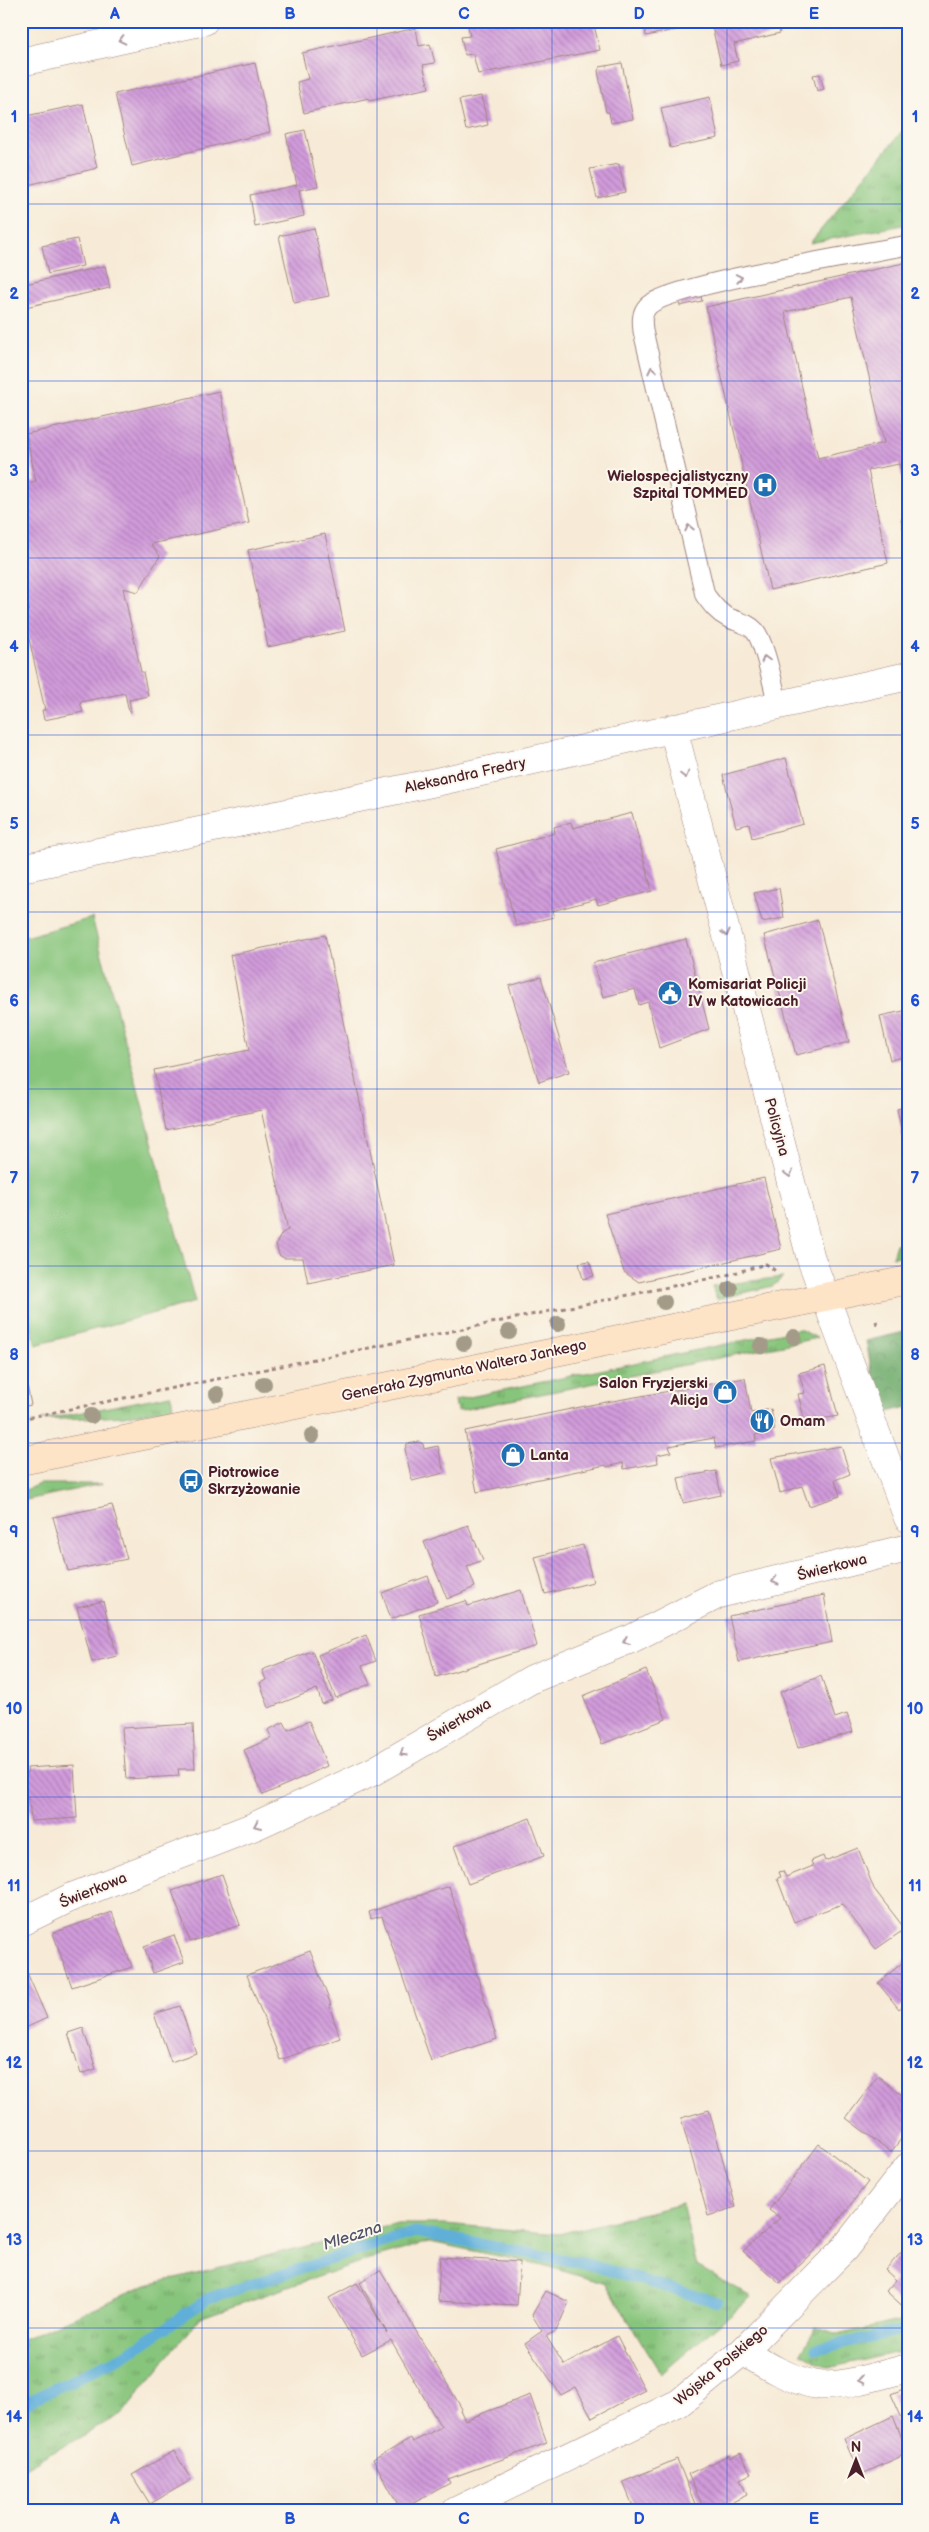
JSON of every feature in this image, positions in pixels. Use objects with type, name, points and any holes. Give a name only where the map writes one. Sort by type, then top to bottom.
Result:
[{"type":"street","points":[[21,62],[204,21]]},
{"type":"street","name":"Aleksandra Fredry","points":[[21,868],[436,782],[908,676]]},
{"type":"street","name":"Policyjna","points":[[674,728],[811,1259],[827,1297],[908,1518]]},
{"type":"street","name":"Generała Zygmunta Waltera Jankego","points":[[21,1461],[908,1280]]},
{"type":"street","name":"Świerkowa","points":[[21,1922],[72,1897],[255,1826],[374,1771],[532,1680],[632,1639],[719,1594],[908,1548]]},
{"type":"street","name":"Wojska Polskiego","points":[[473,2507],[679,2403],[743,2351],[844,2250],[908,2167]]},
{"type":"street","points":[[743,2351],[774,2370],[817,2385],[861,2380],[908,2368]]},
{"type":"lane","points":[[778,706],[761,644],[755,631],[744,623],[727,618],[715,609],[704,595],[643,331],[643,312],[648,305],[658,299],[709,284],[908,245]]},
{"type":"path","points":[[21,1419],[727,1275],[766,1264],[783,1276]]},
{"type":"green space","points":[[908,124],[908,224],[810,243]]},
{"type":"green space","points":[[92,918],[195,1302],[36,1345],[21,1289],[21,938]]},
{"type":"green space","points":[[908,1240],[908,1255],[892,1257],[896,1244]]},
{"type":"green space","points":[[783,1277],[773,1286],[717,1299],[712,1286]]},
{"type":"green space","points":[[799,1329],[817,1338],[457,1411],[455,1400]]},
{"type":"green space","points":[[908,1331],[908,1407],[880,1414],[866,1341]]},
{"type":"green space","points":[[171,1395],[173,1408],[125,1416],[42,1420]]},
{"type":"green space","points":[[39,1484],[102,1484],[21,1501],[21,1492]]},
{"type":"green space","points":[[682,2204],[697,2266],[751,2297],[661,2374],[606,2284],[543,2265],[430,2242],[360,2262],[199,2318],[122,2414],[21,2470],[21,2340],[147,2285],[397,2224],[445,2224],[559,2234]]},
{"type":"green space","points":[[908,2319],[908,2350],[828,2368],[801,2353],[816,2327],[838,2335]]},
{"type":"building","points":[[467,21],[593,21],[600,50],[478,74],[473,54],[465,55],[461,37],[470,36]]},
{"type":"building","points":[[643,21],[777,21],[780,33],[734,44],[738,61],[721,65],[711,22],[646,36]]},
{"type":"building","points":[[908,22],[908,55],[907,55],[900,23]]},
{"type":"building","points":[[416,28],[419,46],[430,44],[435,63],[423,65],[429,88],[369,101],[369,98],[304,113],[297,82],[308,79],[302,53]]},
{"type":"building","points":[[255,63],[270,132],[132,166],[115,94]]},
{"type":"building","points":[[622,63],[633,119],[611,123],[609,112],[606,112],[598,71],[600,67]]},
{"type":"building","points":[[820,74],[824,89],[817,91],[813,75]]},
{"type":"building","points":[[481,96],[488,125],[466,130],[459,100]]},
{"type":"building","points":[[710,97],[718,138],[670,148],[661,108]]},
{"type":"building","points":[[83,104],[97,168],[28,185],[30,198],[21,201],[21,117]]},
{"type":"building","points":[[305,130],[318,186],[299,190],[304,216],[255,227],[250,195],[297,185],[286,134]]},
{"type":"building","points":[[619,164],[625,192],[597,198],[590,169]]},
{"type":"building","points":[[314,228],[329,296],[294,303],[279,236]]},
{"type":"building","points":[[77,239],[83,266],[48,274],[42,246]]},
{"type":"building","points":[[908,262],[908,501],[899,464],[868,470],[888,563],[770,590],[706,307]],"holes":[[[851,297],[884,443],[818,458],[785,312]]]},
{"type":"building","points":[[105,266],[110,288],[21,308],[21,285]]},
{"type":"building","points":[[699,288],[702,301],[680,306],[677,293]]},
{"type":"building","points":[[219,391],[249,523],[151,544],[160,556],[138,592],[123,588],[148,696],[129,700],[131,712],[129,712],[125,693],[80,702],[83,712],[44,720],[42,710],[45,710],[23,612],[29,610],[26,598],[21,598],[21,480],[24,484],[36,481],[26,434]]},
{"type":"building","points":[[908,518],[908,546],[907,546],[901,519]]},
{"type":"building","points":[[325,534],[345,631],[268,647],[248,550]]},
{"type":"building","points":[[786,758],[803,824],[752,838],[749,824],[736,827],[723,775]]},
{"type":"building","points":[[632,813],[652,891],[598,905],[596,899],[552,911],[554,917],[516,926],[496,849],[555,833],[554,827],[571,822],[573,828]]},
{"type":"building","points":[[779,888],[784,918],[762,922],[754,893]]},
{"type":"building","points":[[818,920],[849,1042],[796,1055],[764,935]]},
{"type":"building","points":[[325,935],[394,1265],[308,1283],[303,1258],[284,1258],[279,1255],[276,1244],[282,1233],[288,1230],[261,1110],[166,1130],[154,1070],[249,1050],[230,955]]},
{"type":"building","points":[[686,939],[709,1029],[659,1048],[648,1002],[639,1005],[635,989],[603,997],[593,963]]},
{"type":"building","points":[[541,977],[569,1072],[539,1082],[509,986]]},
{"type":"building","points":[[908,1010],[908,1056],[890,1060],[880,1016]]},
{"type":"building","points":[[908,1106],[908,1155],[907,1156],[897,1109]]},
{"type":"building","points":[[764,1178],[781,1249],[639,1282],[624,1272],[605,1214]]},
{"type":"building","points":[[589,1261],[594,1276],[583,1279],[579,1263]]},
{"type":"building","points":[[825,1366],[838,1416],[805,1422],[798,1394],[805,1393],[799,1373]]},
{"type":"building","points":[[24,1370],[31,1405],[21,1407],[21,1371]]},
{"type":"building","points":[[745,1378],[751,1413],[771,1409],[775,1430],[755,1435],[756,1441],[716,1448],[714,1438],[669,1446],[671,1452],[657,1455],[658,1463],[624,1469],[623,1463],[607,1467],[606,1465],[477,1492],[465,1431],[595,1404]]},
{"type":"building","points":[[419,1442],[423,1444],[424,1449],[438,1446],[444,1473],[412,1481],[405,1449],[407,1444]]},
{"type":"building","points":[[841,1446],[850,1474],[835,1480],[840,1496],[809,1506],[802,1486],[780,1493],[771,1458]]},
{"type":"building","points":[[716,1471],[721,1495],[683,1503],[678,1478]]},
{"type":"building","points":[[112,1505],[127,1559],[68,1571],[53,1517]]},
{"type":"building","points":[[468,1525],[483,1560],[467,1566],[475,1587],[447,1599],[424,1542]]},
{"type":"building","points":[[583,1545],[593,1582],[545,1594],[535,1557]]},
{"type":"building","points":[[428,1576],[437,1602],[391,1619],[382,1593]]},
{"type":"building","points":[[521,1590],[537,1646],[436,1677],[419,1614],[466,1601],[468,1606]]},
{"type":"building","points":[[824,1595],[832,1642],[739,1662],[729,1616]]},
{"type":"building","points":[[103,1601],[117,1656],[92,1662],[77,1607]]},
{"type":"building","points":[[366,1635],[376,1661],[362,1666],[370,1684],[336,1698],[318,1655]]},
{"type":"building","points":[[312,1651],[332,1700],[322,1704],[317,1689],[269,1708],[260,1683],[266,1680],[262,1670]]},
{"type":"building","points":[[646,1670],[666,1719],[602,1744],[583,1696]]},
{"type":"building","points":[[821,1676],[835,1718],[847,1714],[853,1732],[798,1748],[780,1692]]},
{"type":"building","points":[[309,1721],[327,1766],[263,1795],[244,1750],[272,1738],[268,1730],[284,1722],[288,1730]]},
{"type":"building","points":[[193,1724],[195,1769],[178,1769],[179,1776],[126,1779],[122,1728]]},
{"type":"building","points":[[74,1765],[77,1818],[31,1821],[29,1799],[21,1800],[21,1773],[28,1773],[27,1768]]},
{"type":"building","points":[[530,1818],[544,1856],[468,1884],[454,1846]]},
{"type":"building","points":[[858,1848],[874,1889],[905,1929],[876,1949],[842,1904],[794,1922],[777,1878],[781,1877],[779,1872],[783,1871],[786,1877],[813,1866],[811,1861],[823,1856],[825,1861]]},
{"type":"building","points":[[222,1874],[240,1925],[190,1942],[172,1891]]},
{"type":"building","points":[[449,1886],[497,2039],[431,2061],[382,1916],[371,1919],[369,1912]]},
{"type":"building","points":[[112,1912],[132,1967],[72,1987],[53,1933]]},
{"type":"building","points":[[174,1935],[184,1962],[153,1973],[144,1946]]},
{"type":"building","points":[[310,1951],[331,2005],[329,2005],[340,2038],[280,2060],[247,1975]]},
{"type":"building","points":[[908,1958],[908,1985],[905,1987],[908,1990],[908,2002],[899,2009],[878,1983]]},
{"type":"building","points":[[21,1959],[47,2018],[21,2030]]},
{"type":"building","points":[[180,2006],[196,2053],[171,2062],[154,2014]]},
{"type":"building","points":[[83,2028],[96,2069],[81,2074],[68,2033]]},
{"type":"building","points":[[878,2076],[908,2100],[908,2130],[891,2152],[846,2118]]},
{"type":"building","points":[[709,2110],[736,2207],[708,2216],[681,2118]]},
{"type":"building","points":[[819,2144],[868,2182],[819,2246],[780,2283],[743,2251],[780,2218],[769,2210]]},
{"type":"building","points":[[908,2245],[908,2311],[886,2291],[896,2280],[885,2270]]},
{"type":"building","points":[[440,2257],[520,2262],[517,2305],[438,2301]]},
{"type":"building","points":[[380,2270],[462,2409],[460,2410],[465,2420],[530,2395],[547,2443],[448,2479],[450,2483],[401,2510],[373,2459],[411,2438],[413,2442],[441,2427],[391,2340],[362,2355],[329,2298],[357,2283],[387,2333],[360,2283]]},
{"type":"building","points":[[546,2291],[569,2302],[556,2331],[546,2336],[564,2365],[617,2336],[645,2390],[592,2418],[576,2387],[561,2395],[525,2343],[542,2331],[532,2315]]},
{"type":"building","points":[[908,2387],[908,2432],[891,2394]]},
{"type":"building","points":[[893,2416],[908,2453],[860,2475],[844,2439]]},
{"type":"building","points":[[174,2451],[191,2480],[150,2504],[132,2475]]},
{"type":"building","points":[[741,2453],[751,2474],[740,2479],[747,2495],[714,2511],[705,2511],[688,2474],[729,2455],[730,2458]]},
{"type":"building","points":[[677,2459],[695,2504],[679,2511],[635,2511],[623,2482]]},
{"type":"waterway","name":"Mleczna","points":[[21,2405],[129,2353],[209,2298],[415,2232],[587,2264],[717,2302]]},
{"type":"waterway","name":"Mleczna","points":[[817,2349],[908,2329]]},
{"type":"place","name":"Wielospecjalistyczny Szpital TOMMED","points":[[765,485]]},
{"type":"place","name":"Komisariat Policji IV w Katowicach","points":[[670,993]]},
{"type":"place","name":"Salon Fryzjerski Alicja","points":[[725,1392]]},
{"type":"place","name":"Omam","points":[[762,1421]]},
{"type":"place","name":"Lanta","points":[[513,1455]]},
{"type":"place","name":"Piotrowice Skrzyżowanie","points":[[191,1481]]}]
